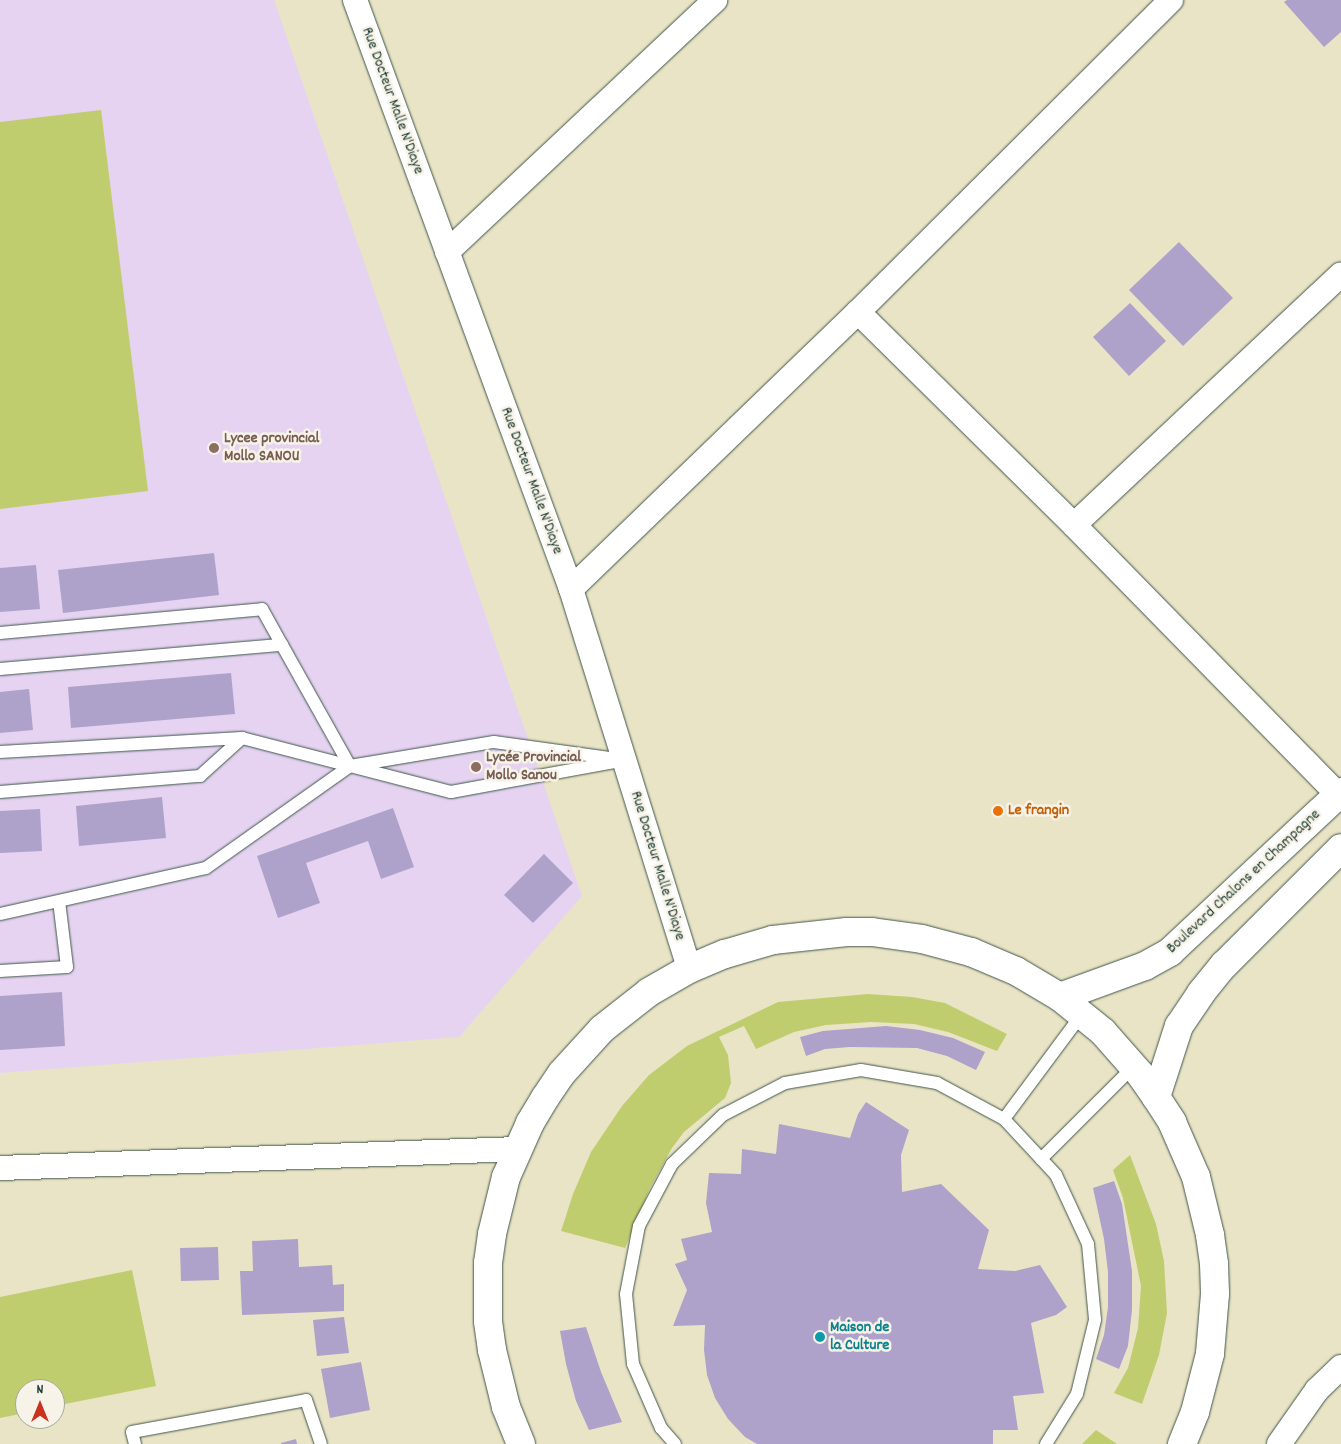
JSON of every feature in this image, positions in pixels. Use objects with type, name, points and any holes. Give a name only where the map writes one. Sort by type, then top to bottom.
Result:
[{"type":"main road","name":"Boulevard Chalons en Champagne","points":[[1060,997],[1145,966],[1170,952],[1340,795]]},
{"type":"main road","points":[[1156,1097],[1180,1026],[1201,993],[1224,964],[1341,848]]},
{"type":"main road","points":[[521,1444],[506,1407],[496,1369],[488,1321],[487,1292],[494,1224],[506,1177],[517,1149],[545,1098],[582,1050],[625,1010],[649,992],[689,968],[725,954],[773,940],[822,933],[872,932],[922,939],[971,952],[1016,971],[1060,997],[1103,1032],[1134,1066],[1156,1097],[1175,1129],[1196,1177],[1210,1234],[1214,1264],[1215,1294],[1210,1354],[1195,1412],[1182,1444]]},
{"type":"street","name":"Rue Docteur Malle N'Diaye","points":[[355,0],[571,589],[689,968]]},
{"type":"street","points":[[447,252],[715,0]]},
{"type":"street","points":[[571,589],[858,312],[1171,0]]},
{"type":"street","points":[[1074,524],[1341,274]]},
{"type":"street","points":[[858,312],[1074,524],[1340,795]]},
{"type":"street","points":[[0,1168],[517,1149]]},
{"type":"street","points":[[1279,1444],[1317,1390],[1341,1367]]},
{"type":"lane","points":[[0,633],[262,609],[350,766]]},
{"type":"lane","points":[[0,669],[282,645]]},
{"type":"lane","points":[[0,752],[242,738],[451,792],[624,760]]},
{"type":"lane","points":[[0,792],[200,776],[242,738]]},
{"type":"lane","points":[[0,914],[206,868],[350,766],[494,742],[624,760]]},
{"type":"lane","points":[[0,971],[67,967],[59,901]]},
{"type":"lane","points":[[1004,1119],[1082,1014]]},
{"type":"lane","points":[[1041,1159],[1134,1066]]},
{"type":"lane","points":[[674,1444],[661,1428],[633,1364],[626,1294],[639,1226],[672,1164],[723,1115],[785,1083],[861,1070],[936,1083],[1004,1119],[1056,1175],[1088,1244],[1095,1320],[1077,1394],[1046,1444]]},
{"type":"lane","points":[[135,1444],[132,1432],[306,1400],[320,1444]]},
{"type":"shaded area","name":"Lycee provincial Mollo SANOU","points":[[0,0],[274,0],[582,896],[459,1037],[0,1073]]},
{"type":"green space","points":[[101,110],[148,491],[0,509],[0,122]]},
{"type":"green space","points":[[868,994],[912,997],[945,1003],[1007,1034],[997,1051],[948,1032],[914,1024],[871,1022],[826,1025],[794,1032],[756,1049],[744,1026],[719,1037],[728,1055],[731,1083],[725,1098],[684,1132],[672,1148],[650,1188],[625,1248],[561,1231],[573,1194],[591,1152],[622,1106],[649,1075],[687,1046],[778,1002]]},
{"type":"green space","points":[[1130,1155],[1156,1224],[1164,1261],[1167,1313],[1159,1355],[1142,1404],[1114,1393],[1128,1368],[1138,1328],[1141,1286],[1123,1198],[1113,1170]]},
{"type":"green space","points":[[132,1270],[156,1386],[65,1404],[65,1379],[15,1379],[15,1415],[0,1418],[0,1297]]},
{"type":"green space","points":[[1096,1430],[1117,1444],[1082,1444]]},
{"type":"building","points":[[1287,0],[1341,0],[1341,32],[1324,47],[1284,2]]},
{"type":"building","points":[[1179,242],[1233,298],[1183,346],[1129,290]]},
{"type":"building","points":[[1130,303],[1166,341],[1129,376],[1093,337]]},
{"type":"building","points":[[214,553],[219,595],[63,613],[58,570]]},
{"type":"building","points":[[36,565],[40,609],[0,612],[0,568]]},
{"type":"building","points":[[231,673],[235,714],[71,728],[68,687]]},
{"type":"building","points":[[29,689],[33,730],[0,733],[0,692]]},
{"type":"building","points":[[162,797],[166,838],[79,846],[76,806]]},
{"type":"building","points":[[393,808],[414,867],[381,879],[368,841],[306,863],[320,903],[278,918],[257,856]]},
{"type":"building","points":[[40,809],[42,851],[0,853],[0,811]]},
{"type":"building","points":[[544,854],[573,883],[533,923],[504,895]]},
{"type":"building","points":[[62,992],[65,1046],[0,1050],[0,996]]},
{"type":"building","points":[[886,1026],[920,1030],[953,1038],[985,1052],[976,1070],[947,1056],[917,1048],[850,1047],[825,1049],[806,1056],[800,1037],[823,1031]]},
{"type":"building","points":[[866,1102],[909,1130],[901,1155],[902,1192],[941,1184],[989,1230],[978,1269],[1015,1271],[1040,1265],[1067,1307],[1056,1315],[1031,1323],[1044,1393],[1013,1396],[1018,1430],[993,1430],[993,1444],[757,1444],[745,1437],[728,1419],[715,1398],[707,1375],[704,1350],[705,1325],[673,1326],[687,1290],[675,1264],[687,1260],[681,1239],[712,1232],[706,1203],[709,1173],[741,1174],[742,1149],[776,1154],[779,1124],[850,1138],[858,1114]]},
{"type":"building","points":[[1114,1181],[1122,1204],[1132,1271],[1132,1310],[1128,1346],[1119,1369],[1096,1359],[1104,1335],[1108,1307],[1108,1272],[1104,1239],[1093,1188]]},
{"type":"building","points":[[298,1239],[299,1267],[332,1265],[333,1285],[344,1284],[344,1311],[242,1315],[240,1271],[253,1271],[252,1241]]},
{"type":"building","points":[[218,1247],[219,1280],[181,1281],[180,1248]]},
{"type":"building","points":[[344,1317],[349,1353],[317,1356],[313,1320]]},
{"type":"building","points":[[586,1327],[601,1372],[622,1422],[589,1430],[576,1401],[566,1364],[560,1331]]},
{"type":"building","points":[[361,1362],[370,1410],[330,1418],[321,1369]]},
{"type":"building","points":[[296,1439],[297,1444],[281,1444],[281,1443]]},
{"type":"place","name":"Lycee provincial Mollo SANOU","points":[[214,448]]},
{"type":"place","name":"Lycée Provincial Mollo Sanou","points":[[476,767]]},
{"type":"place","name":"Le frangin","points":[[998,811]]},
{"type":"place","name":"Maison de la Culture","points":[[820,1337]]}]
